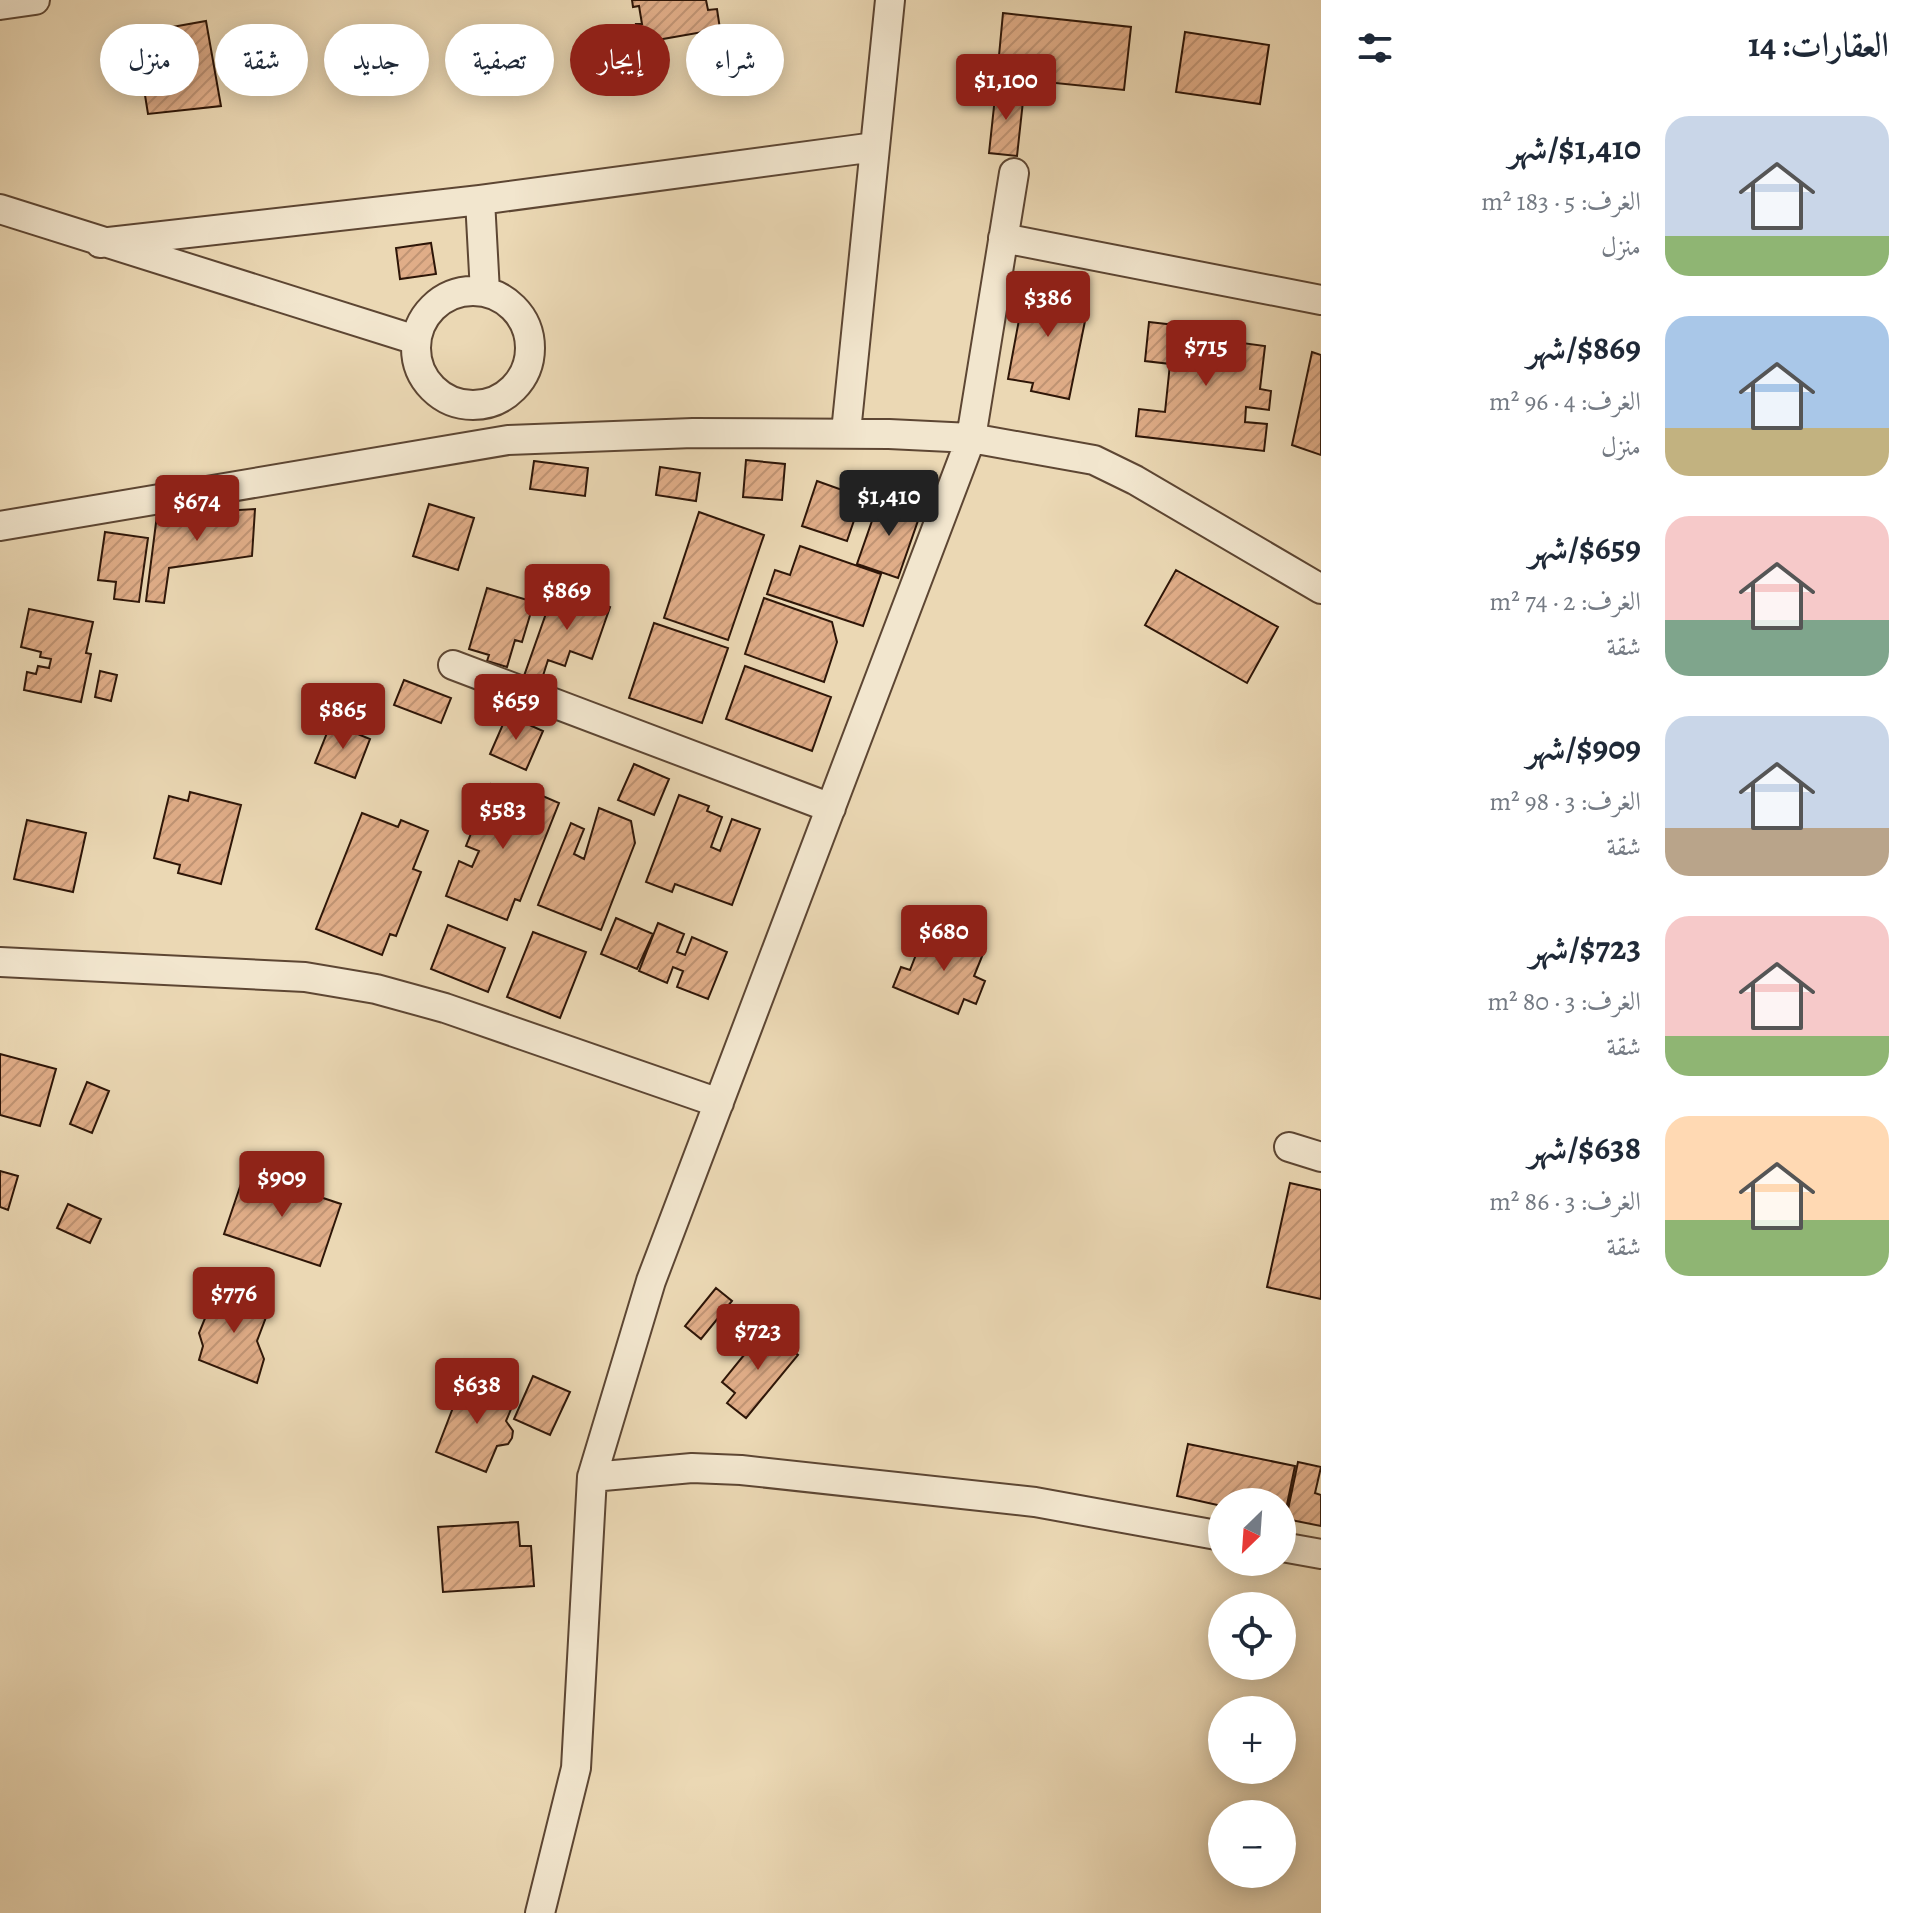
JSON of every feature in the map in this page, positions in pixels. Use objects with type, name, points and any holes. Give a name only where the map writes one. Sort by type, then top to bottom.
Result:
[{"type":"street","points":[[0,5],[35,0]]},
{"type":"street","points":[[846,432],[890,0]]},
{"type":"street","points":[[100,243],[480,200],[875,147]]},
{"type":"street","points":[[540,1913],[576,1768],[592,1477],[651,1281],[971,438],[1014,173]]},
{"type":"street","points":[[480,200],[485,292]]},
{"type":"street","points":[[0,209],[416,340]]},
{"type":"street","points":[[1003,238],[1321,300]]},
{"type":"street","points":[[461,291],[485,292],[502,298],[516,309],[531,341],[524,376],[513,391],[498,400],[467,405],[439,394],[420,370],[416,340],[423,318],[439,301],[461,291]]},
{"type":"street","points":[[498,400],[508,440]]},
{"type":"street","points":[[0,526],[508,440],[693,433],[846,432],[971,438],[1094,460],[1135,480],[1321,589]]},
{"type":"street","points":[[453,665],[831,808]]},
{"type":"street","points":[[0,962],[305,977],[376,989],[445,1008],[719,1103]]},
{"type":"street","points":[[1289,1147],[1321,1157]]},
{"type":"street","points":[[592,1477],[692,1468],[741,1470],[1035,1502],[1208,1533]]},
{"type":"street","points":[[1296,1550],[1321,1554]]},
{"type":"building","points":[[632,0],[706,0],[708,10],[717,9],[719,24],[686,24],[686,35],[670,38],[670,24],[642,24],[639,6],[633,7]]},
{"type":"building","points":[[1003,13],[1131,27],[1124,90],[997,77]]},
{"type":"building","points":[[206,21],[215,72],[215,96],[219,96],[221,106],[148,114],[145,96],[199,96],[199,24],[189,24]]},
{"type":"building","points":[[1185,32],[1269,45],[1260,104],[1176,92]]},
{"type":"building","points":[[996,88],[1024,92],[1017,156],[989,153]]},
{"type":"building","points":[[431,243],[436,274],[400,279],[396,248]]},
{"type":"building","points":[[1026,282],[1085,293],[1080,320],[1085,321],[1069,399],[1031,391],[1033,383],[1008,379]]},
{"type":"building","points":[[1149,322],[1228,331],[1227,341],[1265,346],[1260,389],[1271,391],[1269,410],[1246,407],[1245,422],[1267,424],[1264,451],[1136,436],[1139,409],[1165,412],[1170,364],[1145,361]]},
{"type":"building","points":[[1312,352],[1321,355],[1321,455],[1292,445]]},
{"type":"building","points":[[746,460],[785,464],[782,500],[743,497]]},
{"type":"building","points":[[534,461],[588,468],[585,496],[530,489]]},
{"type":"building","points":[[660,467],[700,473],[696,501],[656,495]]},
{"type":"building","points":[[817,481],[862,497],[847,541],[802,526]]},
{"type":"building","points":[[880,498],[921,512],[898,578],[857,564]]},
{"type":"building","points":[[429,504],[474,518],[458,570],[413,556]]},
{"type":"building","points":[[255,509],[252,556],[169,568],[164,603],[146,601],[157,515]]},
{"type":"building","points":[[699,512],[764,535],[728,640],[664,618]]},
{"type":"building","points":[[105,532],[148,538],[139,602],[114,599],[116,582],[98,580]]},
{"type":"building","points":[[800,546],[881,574],[863,626],[767,594],[775,570],[790,575]]},
{"type":"building","points":[[1176,570],[1278,627],[1247,683],[1145,625]]},
{"type":"building","points":[[487,588],[534,602],[522,642],[515,640],[507,667],[487,661],[489,655],[469,649]]},
{"type":"building","points":[[555,588],[610,607],[592,659],[570,651],[565,666],[548,660],[541,682],[524,676]]},
{"type":"building","points":[[764,598],[832,622],[837,642],[824,682],[745,654]]},
{"type":"building","points":[[29,609],[93,622],[86,653],[91,654],[81,702],[24,690],[27,672],[36,674],[38,666],[49,668],[51,659],[40,657],[41,652],[21,647]]},
{"type":"building","points":[[654,623],[728,648],[702,723],[629,698]]},
{"type":"building","points":[[745,666],[831,697],[812,751],[726,719]]},
{"type":"building","points":[[100,671],[117,675],[111,701],[95,697]]},
{"type":"building","points":[[404,680],[451,698],[441,723],[394,705]]},
{"type":"building","points":[[507,715],[543,731],[526,770],[490,754]]},
{"type":"building","points":[[331,723],[370,739],[355,778],[315,763]]},
{"type":"building","points":[[634,764],[669,779],[654,815],[618,800]]},
{"type":"building","points":[[491,784],[533,801],[536,793],[559,803],[520,901],[515,899],[507,920],[446,896],[459,861],[472,867],[479,851],[466,846]]},
{"type":"building","points":[[190,792],[241,805],[221,884],[178,873],[180,865],[154,858],[169,796],[188,801]]},
{"type":"building","points":[[679,795],[709,806],[707,811],[722,817],[711,847],[720,851],[732,819],[760,829],[732,905],[675,884],[672,892],[646,882]]},
{"type":"building","points":[[599,808],[631,821],[635,843],[601,930],[538,905],[571,823],[584,829],[574,854],[584,859]]},
{"type":"building","points":[[362,813],[398,827],[401,820],[428,831],[413,869],[421,872],[396,936],[390,934],[382,955],[316,929]]},
{"type":"building","points":[[27,820],[86,833],[73,892],[14,879]]},
{"type":"building","points":[[616,918],[653,934],[637,969],[601,954]]},
{"type":"building","points":[[658,923],[684,934],[677,952],[685,955],[692,937],[727,952],[708,999],[677,987],[683,971],[673,967],[667,983],[639,971]]},
{"type":"building","points":[[448,925],[505,948],[488,992],[431,969]]},
{"type":"building","points":[[938,929],[985,949],[974,976],[985,981],[976,1004],[964,999],[958,1014],[893,987],[901,967],[910,970],[919,947],[930,951]]},
{"type":"building","points":[[533,932],[586,952],[560,1018],[507,997]]},
{"type":"building","points":[[0,1054],[56,1069],[40,1126],[0,1115]]},
{"type":"building","points":[[87,1082],[109,1091],[92,1133],[70,1124]]},
{"type":"building","points":[[0,1171],[18,1176],[8,1210],[0,1207]]},
{"type":"building","points":[[245,1172],[341,1204],[320,1266],[224,1234]]},
{"type":"building","points":[[1290,1183],[1321,1190],[1321,1299],[1267,1287]]},
{"type":"building","points":[[68,1204],[101,1219],[90,1243],[57,1228]]},
{"type":"building","points":[[716,1288],[732,1301],[701,1339],[685,1326]]},
{"type":"building","points":[[216,1291],[237,1299],[240,1292],[271,1304],[257,1341],[264,1359],[257,1383],[199,1360],[203,1346],[199,1333]]},
{"type":"building","points":[[766,1328],[798,1355],[746,1418],[727,1403],[735,1393],[722,1382]]},
{"type":"building","points":[[533,1376],[570,1392],[550,1435],[514,1419]]},
{"type":"building","points":[[464,1379],[515,1400],[506,1421],[513,1431],[512,1438],[508,1444],[497,1446],[486,1472],[436,1452]]},
{"type":"building","points":[[1188,1444],[1295,1466],[1290,1488],[1208,1488],[1208,1503],[1177,1496]]},
{"type":"building","points":[[1298,1462],[1321,1467],[1315,1493],[1321,1495],[1321,1526],[1296,1521],[1296,1488],[1293,1488]]},
{"type":"building","points":[[518,1522],[520,1546],[531,1546],[534,1586],[443,1592],[438,1527]]}]
